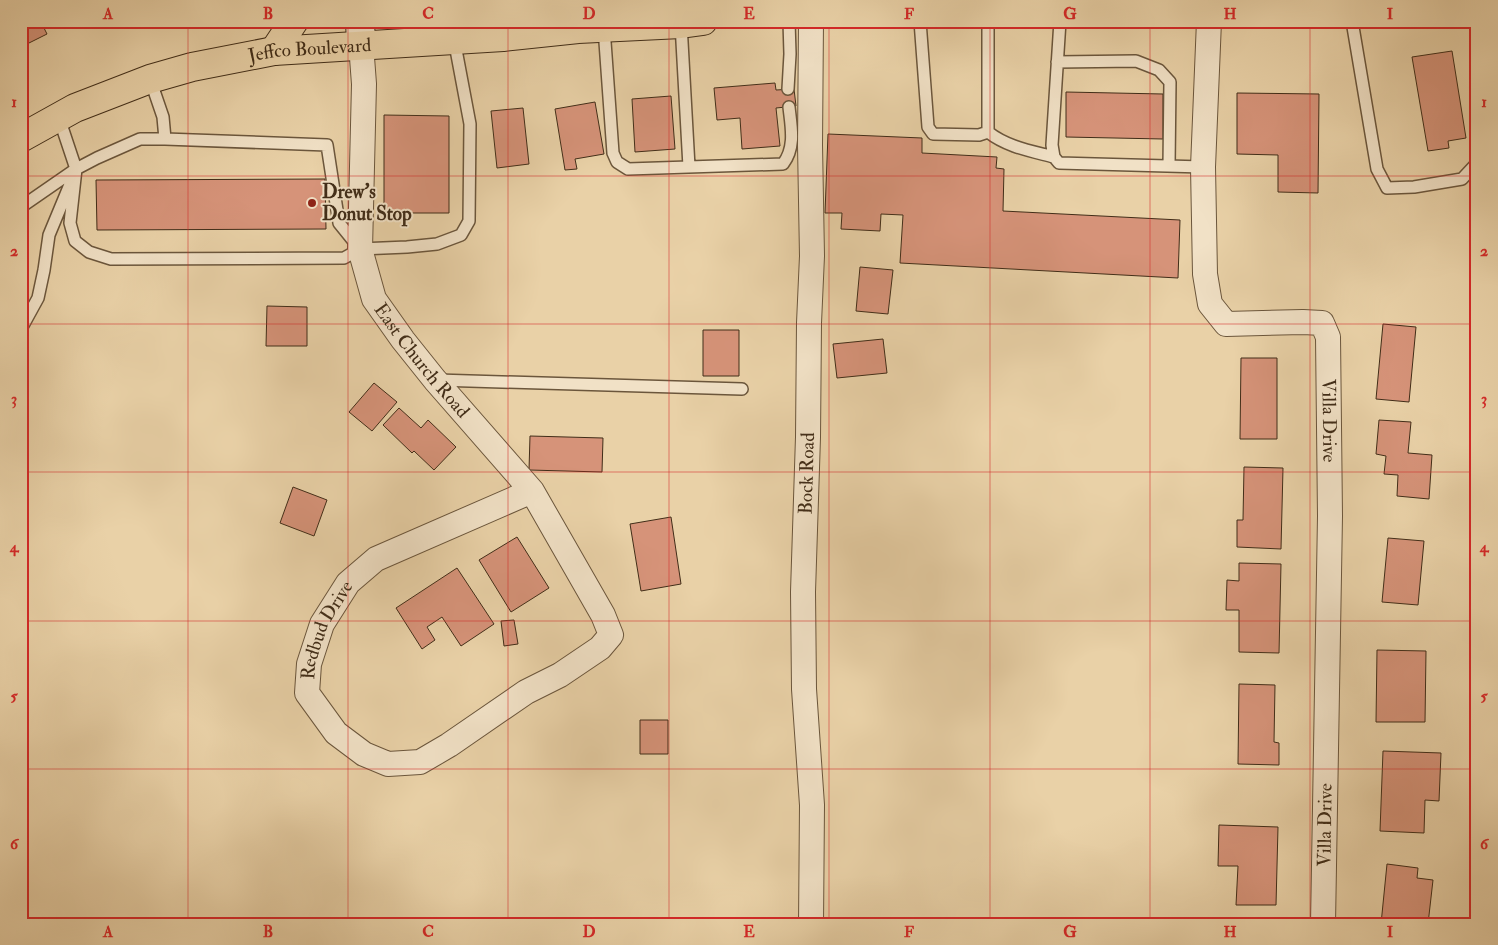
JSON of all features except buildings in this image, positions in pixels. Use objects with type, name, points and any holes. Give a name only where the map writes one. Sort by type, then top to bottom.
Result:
[{"type":"main road","points":[[274,51],[294,21]]},
{"type":"main road","points":[[464,30],[503,36],[586,26],[676,23]]},
{"type":"main road","name":"Jeffco Boulevard","points":[[21,138],[58,116],[102,96],[150,79],[192,68],[361,33],[464,30]]},
{"type":"street","name":"Bock Road","points":[[811,21],[810,145],[812,256],[803,592],[804,689],[812,805],[811,924]]},
{"type":"street","name":"Villa Drive","points":[[1209,21],[1203,168],[1205,274],[1210,304],[1226,324],[1322,323],[1328,338],[1330,516],[1323,924]]},
{"type":"street","name":"East Church Road","points":[[361,33],[364,84],[360,249],[374,298],[403,340],[435,380],[532,491],[603,615],[611,635]]},
{"type":"street","name":"Redbud Drive","points":[[532,491],[376,559],[348,583],[322,624],[309,664],[307,693],[336,733],[364,754],[388,764],[420,762],[526,692],[560,676],[600,648],[611,635]]},
{"type":"lane","points":[[788,89],[789,21]]},
{"type":"lane","points":[[920,21],[928,127],[933,134],[979,135],[988,132]]},
{"type":"lane","points":[[988,21],[988,132]]},
{"type":"lane","points":[[1054,158],[1052,145],[1060,21]]},
{"type":"lane","points":[[1352,21],[1377,169],[1387,188],[1414,187],[1462,179],[1476,164],[1477,160]]},
{"type":"lane","points":[[676,23],[689,167]]},
{"type":"lane","points":[[586,26],[613,153],[617,162],[628,169],[783,164],[788,156],[792,137],[789,107]]},
{"type":"lane","points":[[58,116],[76,169],[70,223],[75,241],[89,252],[111,259],[344,258],[360,249],[437,244],[461,235],[469,221],[470,124],[464,30]]},
{"type":"lane","points":[[1057,62],[1136,61],[1159,70],[1170,82],[1169,166]]},
{"type":"lane","points":[[150,79],[162,116],[165,139]]},
{"type":"lane","points":[[988,132],[998,140],[1054,158],[1059,163],[1203,168]]},
{"type":"lane","points":[[21,207],[76,169],[140,139],[327,145],[339,223],[360,249]]},
{"type":"lane","points":[[21,329],[38,298],[49,235],[76,169]]},
{"type":"lane","points":[[435,380],[742,389]]},
{"type":"place","name":"Drew's Donut Stop","points":[[312,203]]}]
